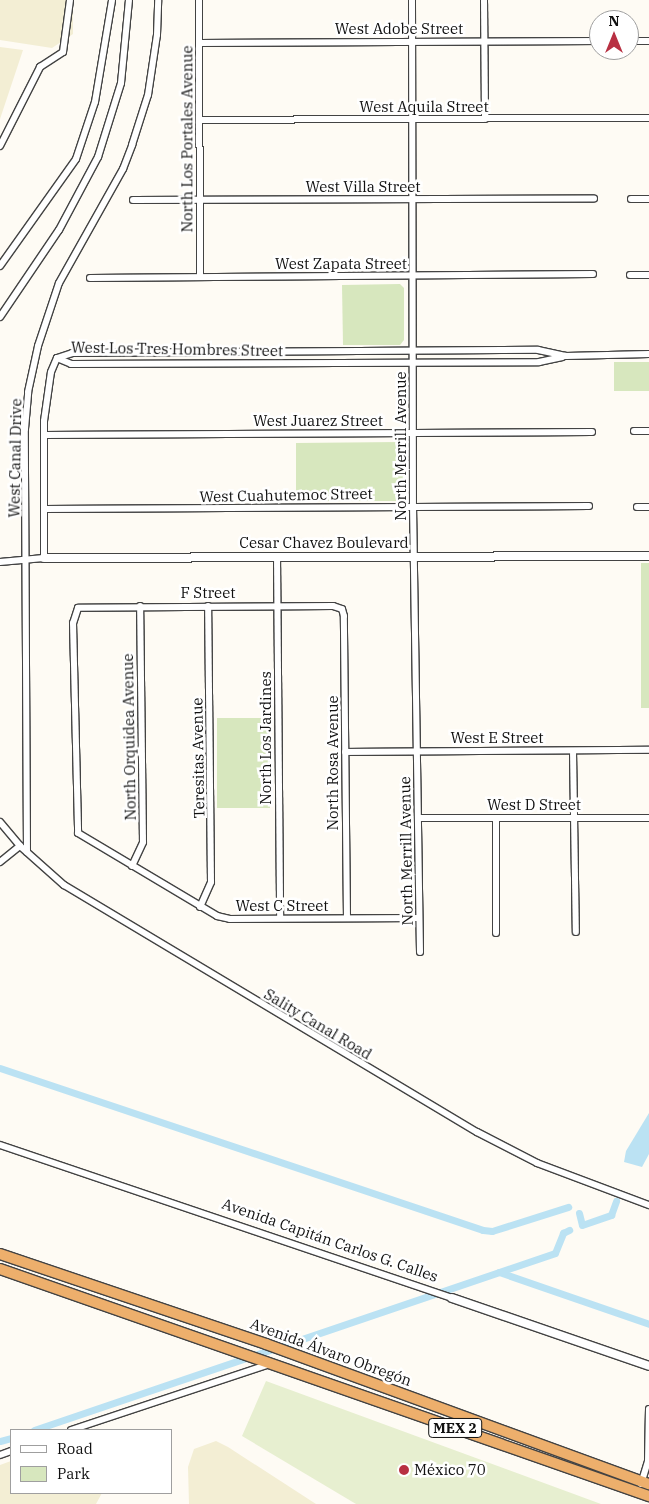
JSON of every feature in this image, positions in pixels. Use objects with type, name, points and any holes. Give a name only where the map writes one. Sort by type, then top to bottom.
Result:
[{"type":"highway","name":"Avenida Álvaro Obregón","points":[[0,1254],[266,1344],[646,1483]]},
{"type":"highway","name":"Avenida Álvaro Obregón","points":[[0,1269],[649,1496]]},
{"type":"street","points":[[0,146],[40,67],[63,52],[70,0]]},
{"type":"street","points":[[0,266],[76,159],[94,102],[112,0]]},
{"type":"street","points":[[0,318],[59,230],[98,157],[121,83],[129,0]]},
{"type":"street","name":"West Canal Drive","points":[[27,852],[25,429],[28,392],[38,346],[59,283],[123,169],[132,145],[148,95],[157,34],[158,0]]},
{"type":"street","name":"North Los Portales Avenue","points":[[199,0],[200,277]]},
{"type":"street","name":"North Merrill Avenue","points":[[412,0],[413,506],[420,952]]},
{"type":"street","points":[[484,0],[485,119]]},
{"type":"street","name":"West Adobe Street","points":[[199,43],[589,41]]},
{"type":"street","name":"West Aquila Street","points":[[199,120],[649,118]]},
{"type":"street","name":"West Villa Street","points":[[133,200],[594,198]]},
{"type":"street","points":[[630,199],[649,199]]},
{"type":"street","name":"West Zapata Street","points":[[90,278],[593,274]]},
{"type":"street","points":[[630,275],[649,275]]},
{"type":"street","name":"West Los Tres Hombres Street","points":[[57,358],[72,353],[538,350],[566,356]]},
{"type":"street","name":"West Los Tres Hombres Street","points":[[57,358],[71,364],[413,363],[539,362],[566,356],[649,354]]},
{"type":"street","name":"West Canal Drive","points":[[44,558],[44,435],[47,395],[57,358]]},
{"type":"street","points":[[634,432],[649,431]]},
{"type":"street","name":"West Juarez Street","points":[[44,435],[592,432]]},
{"type":"street","name":"West Cuahutemoc Street","points":[[44,509],[589,506]]},
{"type":"street","points":[[637,507],[649,507]]},
{"type":"street","name":"Cesar Chavez Boulevard","points":[[0,562],[26,558],[649,556]]},
{"type":"street","name":"North Los Jardines","points":[[277,557],[280,918]]},
{"type":"street","name":"F Street","points":[[78,833],[75,612],[83,607],[140,606],[333,606],[342,609]]},
{"type":"street","name":"North Orquidea Avenue","points":[[132,866],[143,842],[140,606]]},
{"type":"street","name":"Teresitas Avenue","points":[[200,907],[211,882],[208,606]]},
{"type":"street","name":"North Rosa Avenue","points":[[342,609],[347,918]]},
{"type":"street","name":"West E Street","points":[[345,752],[649,750]]},
{"type":"street","points":[[573,751],[576,932]]},
{"type":"street","name":"West D Street","points":[[418,818],[649,818]]},
{"type":"street","points":[[496,818],[496,932]]},
{"type":"street","name":"Sality Canal Road","points":[[0,822],[20,846],[72,890],[476,1132],[537,1163],[649,1205]]},
{"type":"street","name":"West C Street","points":[[78,833],[217,916],[230,919],[419,918]]},
{"type":"street","points":[[0,862],[20,846]]},
{"type":"street","name":"Avenida Capitán Carlos G. Calles","points":[[0,1145],[426,1288],[649,1366]]},
{"type":"street","points":[[74,1429],[265,1362]]},
{"type":"street","points":[[638,1492],[646,1483],[649,1410]]},
{"type":"shaded area","points":[[0,0],[73,0],[73,34],[52,48],[0,40]]},
{"type":"shaded area","points":[[0,47],[23,50],[0,119]]},
{"type":"shaded area","points":[[216,1441],[316,1504],[189,1504],[188,1467],[194,1449]]},
{"type":"shaded area","points":[[10,1461],[10,1494],[101,1494],[96,1504],[0,1504],[0,1465]]},
{"type":"green space","points":[[400,284],[404,288],[404,340],[400,345],[343,345],[342,285]]},
{"type":"green space","points":[[614,362],[649,362],[649,391],[614,391]]},
{"type":"green space","points":[[398,442],[404,448],[405,497],[399,501],[296,501],[296,443]]},
{"type":"green space","points":[[641,563],[649,563],[649,708],[641,708]]},
{"type":"green space","points":[[217,718],[270,718],[270,808],[217,808]]},
{"type":"green space","name":"México 70","points":[[266,1381],[601,1504],[356,1504],[242,1436]]},
{"type":"water","points":[[649,1113],[649,1154],[642,1167],[624,1162],[626,1151]]},
{"type":"waterway","points":[[0,1068],[483,1230],[492,1231],[568,1207]]},
{"type":"waterway","points":[[579,1213],[582,1225],[611,1215],[616,1201]]},
{"type":"waterway","points":[[37,1429],[555,1253],[563,1233],[569,1230]]},
{"type":"waterway","points":[[499,1272],[649,1324]]},
{"type":"waterway","points":[[0,1441],[10,1438]]},
{"type":"place","name":"México 70","points":[[404,1470]]}]
